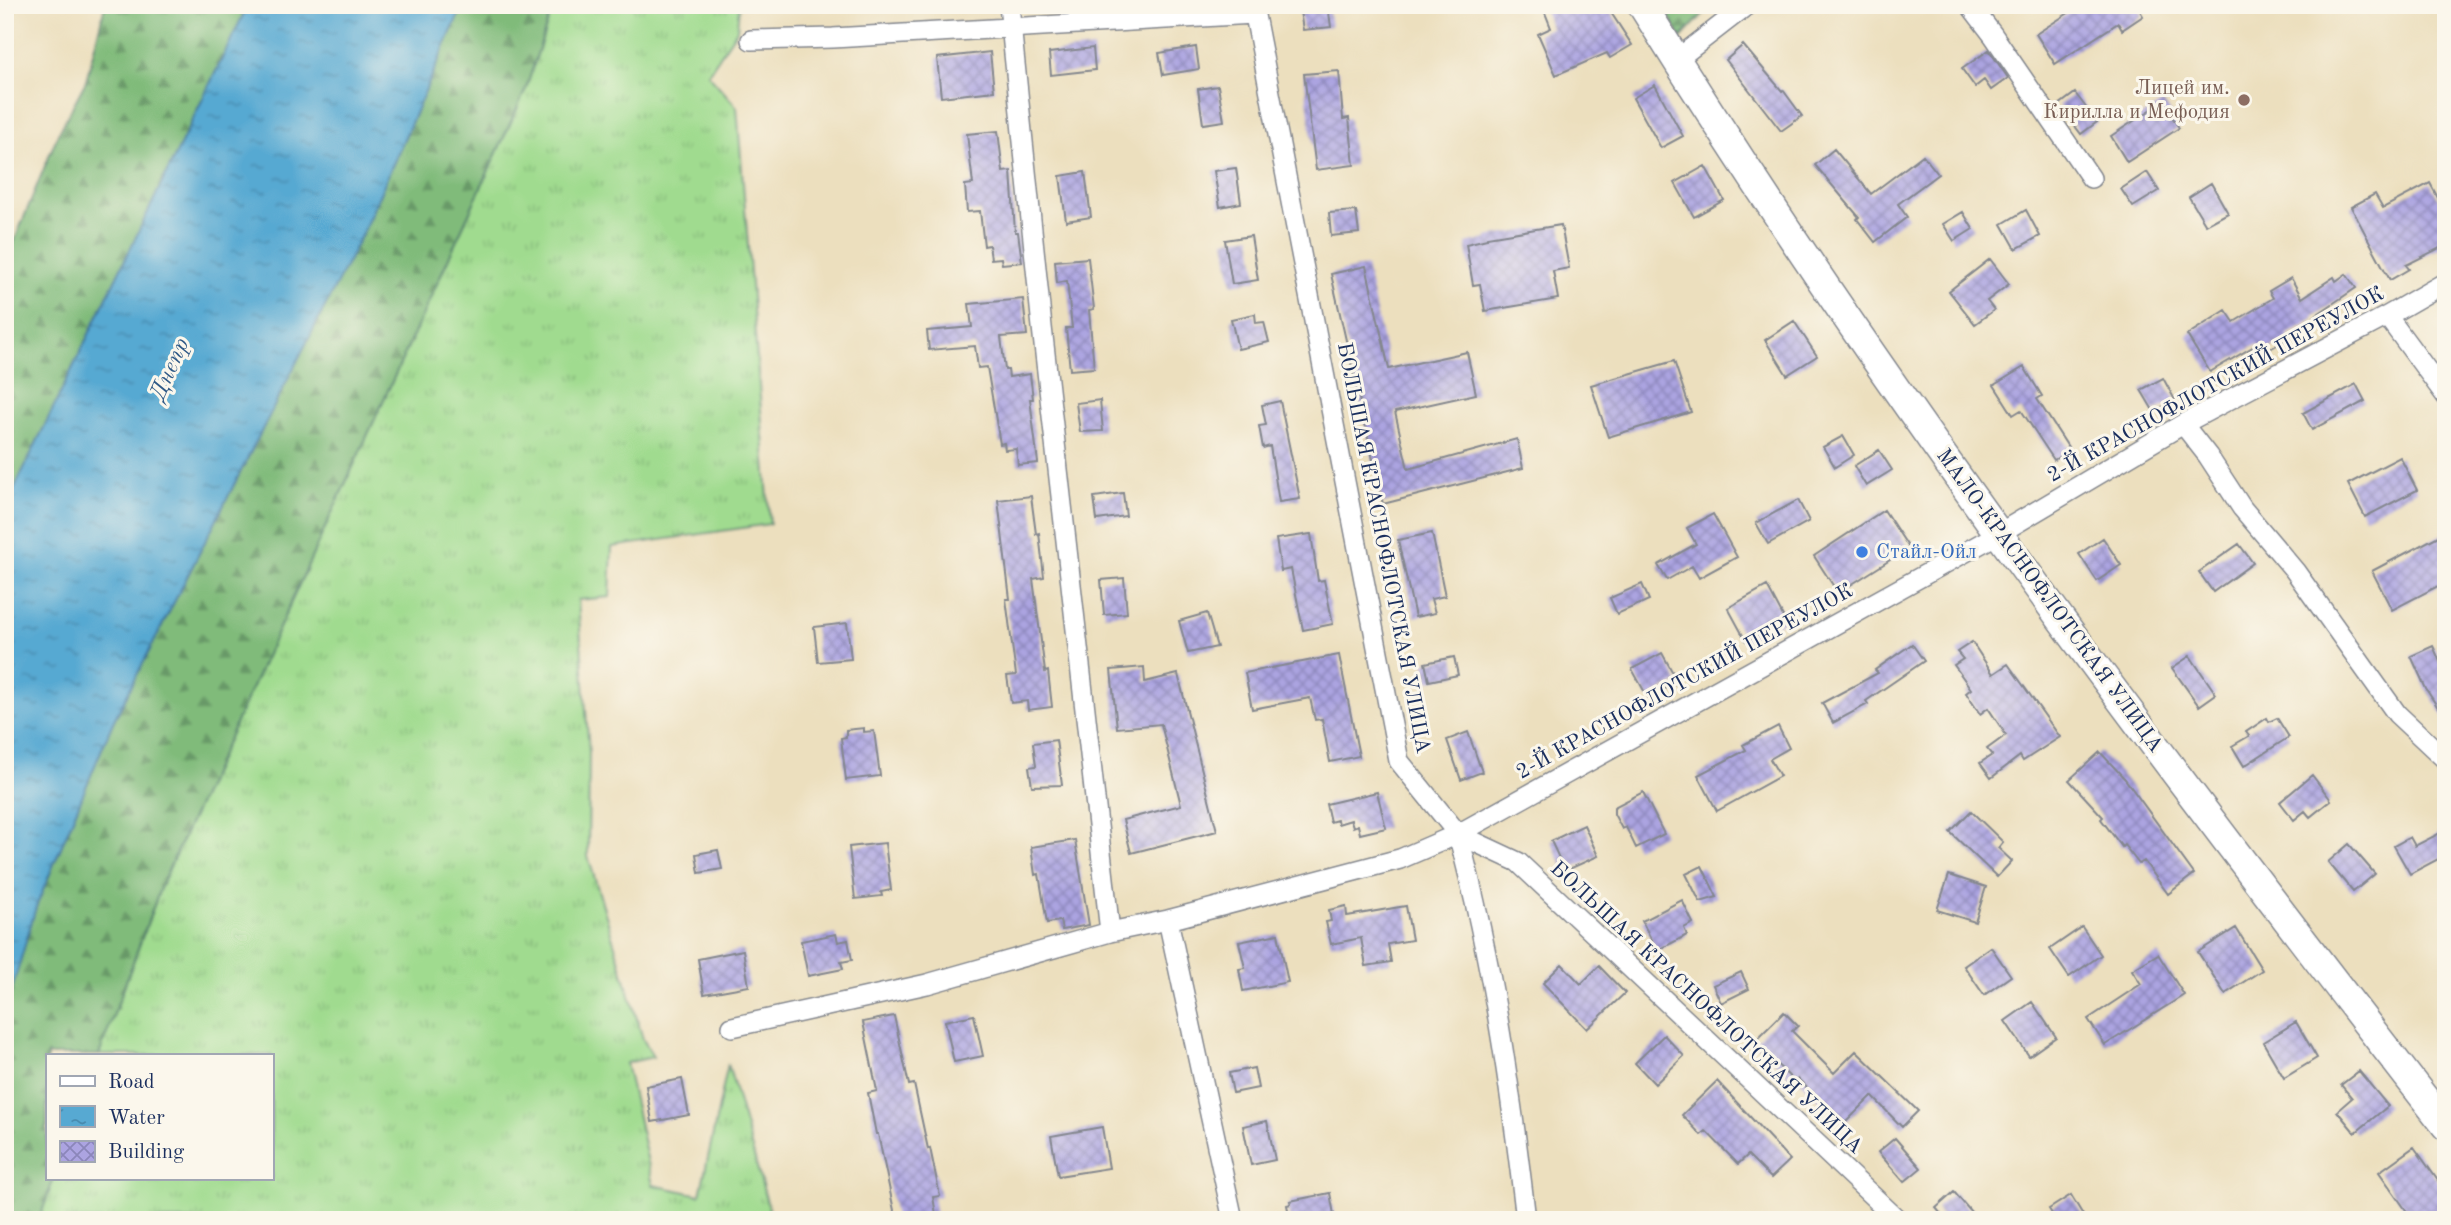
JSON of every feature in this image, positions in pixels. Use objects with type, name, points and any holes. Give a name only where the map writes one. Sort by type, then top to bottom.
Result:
[{"type":"street","points":[[1009,5],[1110,932]]},
{"type":"street","name":"МАЛО-КРАСНОФЛОТСКАЯ УЛИЦА","points":[[1642,5],[1872,357],[1998,534],[2242,863],[2446,1126]]},
{"type":"street","points":[[1676,60],[1747,5]]},
{"type":"street","points":[[1970,5],[2091,178]]},
{"type":"street","points":[[751,40],[833,38],[1254,10]]},
{"type":"street","name":"БОЛЬШАЯ КРАСНОФЛОТСКАЯ УЛИЦА","points":[[1254,10],[1399,761],[1458,834],[1518,862],[1898,1220]]},
{"type":"street","name":"2-Й КРАСНОФЛОТСКИЙ ПЕРЕУЛОК","points":[[732,1027],[927,984],[1110,932],[1168,920],[1400,859],[1458,834],[1998,534],[2183,424],[2446,282]]},
{"type":"street","points":[[2387,316],[2446,396]]},
{"type":"street","points":[[2183,424],[2242,508],[2295,571],[2397,713],[2446,760]]},
{"type":"street","points":[[1458,834],[1478,906],[1517,1134],[1526,1220]]},
{"type":"street","points":[[1168,920],[1233,1220]]},
{"type":"green space","points":[[105,5],[248,5],[5,508],[5,264],[58,134],[86,81]]},
{"type":"green space","points":[[463,5],[553,5],[526,89],[161,886],[99,1054],[46,1054],[46,1180],[53,1180],[39,1220],[5,1220],[5,1013],[36,907],[113,722],[363,232]]},
{"type":"green space","points":[[553,5],[739,5],[737,30],[708,74],[737,107],[770,524],[612,547],[610,597],[578,600],[589,752],[588,856],[643,1039],[653,1057],[626,1063],[653,1185],[700,1195],[728,1064],[772,1220],[39,1220],[53,1180],[273,1180],[273,1054],[99,1054],[161,886],[526,89]]},
{"type":"green space","points":[[1663,5],[1707,5],[1708,9],[1681,38]]},
{"type":"water","name":"Днепр","points":[[248,5],[463,5],[363,232],[113,722],[36,907],[5,1013],[5,508]]},
{"type":"building","points":[[1299,5],[1328,5],[1331,27],[1303,30]]},
{"type":"building","points":[[1542,5],[1606,5],[1632,45],[1610,58],[1607,53],[1556,75],[1538,34],[1551,28]]},
{"type":"building","points":[[2081,5],[2145,5],[2139,9],[2143,16],[2122,30],[2118,23],[2055,64],[2036,34]]},
{"type":"building","points":[[1743,45],[1802,116],[1781,131],[1726,60]]},
{"type":"building","points":[[1196,47],[1199,69],[1163,75],[1159,53]]},
{"type":"building","points":[[1093,48],[1095,70],[1051,75],[1049,53]]},
{"type":"building","points":[[1989,50],[2008,78],[1991,90],[1984,80],[1975,87],[1962,69]]},
{"type":"building","points":[[990,52],[994,91],[941,97],[937,58]]},
{"type":"building","points":[[1339,71],[1343,119],[1349,118],[1354,165],[1316,170],[1304,74]]},
{"type":"building","points":[[1655,85],[1683,136],[1661,148],[1633,98]]},
{"type":"building","points":[[1218,86],[1224,121],[1203,124],[1198,89]]},
{"type":"building","points":[[2075,93],[2097,122],[2081,134],[2059,105]]},
{"type":"building","points":[[2163,102],[2179,128],[2127,162],[2111,136]]},
{"type":"building","points":[[998,131],[1003,172],[1011,171],[1015,232],[1018,232],[1022,262],[1002,264],[1001,258],[991,259],[989,245],[984,246],[980,211],[967,212],[965,185],[973,184],[967,134]]},
{"type":"building","points":[[1834,149],[1871,194],[1923,155],[1938,174],[1898,204],[1907,217],[1875,242],[1857,219],[1859,217],[1815,165]]},
{"type":"building","points":[[1705,166],[1724,200],[1694,217],[1675,183]]},
{"type":"building","points":[[1236,168],[1241,203],[1220,207],[1214,171]]},
{"type":"building","points":[[1085,172],[1091,217],[1066,221],[1060,176]]},
{"type":"building","points":[[2147,172],[2159,191],[2133,207],[2121,189]]},
{"type":"building","points":[[2211,183],[2228,213],[2206,225],[2189,197]]},
{"type":"building","points":[[2430,183],[2446,213],[2446,245],[2406,265],[2409,269],[2390,280],[2351,207],[2375,194],[2383,208]]},
{"type":"building","points":[[2026,210],[2040,236],[2016,249],[2002,224]]},
{"type":"building","points":[[1356,211],[1359,233],[1331,236],[1329,213]]},
{"type":"building","points":[[1963,212],[1973,229],[1954,241],[1943,224]]},
{"type":"building","points":[[1561,225],[1569,268],[1553,271],[1558,299],[1485,311],[1480,284],[1473,285],[1466,244],[1487,237]]},
{"type":"building","points":[[1251,236],[1258,280],[1232,284],[1225,240]]},
{"type":"building","points":[[1088,258],[1094,309],[1089,310],[1094,368],[1070,370],[1066,328],[1072,328],[1067,281],[1057,283],[1055,261]]},
{"type":"building","points":[[1990,259],[2009,284],[1987,301],[1994,310],[1975,324],[1949,291]]},
{"type":"building","points":[[1366,266],[1389,369],[1467,352],[1476,394],[1395,412],[1408,469],[1517,439],[1523,468],[1383,504],[1331,274]]},
{"type":"building","points":[[2346,274],[2356,288],[2287,335],[2289,338],[2263,353],[2258,344],[2210,372],[2187,335],[2226,310],[2234,322],[2273,298],[2269,291],[2291,278],[2302,298],[2334,277],[2336,281]]},
{"type":"building","points":[[1023,299],[1027,335],[1001,337],[1005,370],[1008,370],[1009,377],[1030,374],[1033,399],[1030,399],[1038,463],[1018,465],[1016,449],[1005,450],[1004,443],[1000,444],[987,367],[978,368],[975,346],[929,350],[927,331],[972,327],[969,304]]},
{"type":"building","points":[[1255,314],[1256,323],[1264,322],[1269,342],[1238,349],[1231,319]]},
{"type":"building","points":[[1794,321],[1817,356],[1787,375],[1765,340]]},
{"type":"building","points":[[1674,361],[1691,412],[1608,437],[1591,385]]},
{"type":"building","points":[[2024,367],[2042,396],[2037,399],[2070,450],[2054,460],[2021,410],[2013,415],[1994,385]]},
{"type":"building","points":[[2163,378],[2175,400],[2154,412],[2141,390]]},
{"type":"building","points":[[2356,384],[2365,401],[2312,430],[2303,413]]},
{"type":"building","points":[[1100,400],[1103,431],[1080,432],[1076,403]]},
{"type":"building","points":[[1280,401],[1300,499],[1279,502],[1270,446],[1263,448],[1259,426],[1266,425],[1262,405]]},
{"type":"building","points":[[1843,436],[1854,455],[1835,467],[1823,447]]},
{"type":"building","points":[[1879,450],[1892,470],[1866,486],[1854,466]]},
{"type":"building","points":[[2400,457],[2417,490],[2365,517],[2348,484]]},
{"type":"building","points":[[1123,493],[1126,516],[1097,520],[1094,497]]},
{"type":"building","points":[[1031,496],[1044,577],[1033,579],[1052,707],[1028,710],[1027,701],[1011,703],[1007,676],[1016,675],[1006,599],[1010,599],[998,500]]},
{"type":"building","points":[[1798,500],[1809,521],[1768,544],[1756,523]]},
{"type":"building","name":"Стайл-Ойл","points":[[1884,510],[1909,548],[1838,593],[1814,556]]},
{"type":"building","points":[[1713,514],[1737,557],[1699,578],[1692,566],[1667,580],[1658,565],[1696,544],[1687,528]]},
{"type":"building","points":[[2446,532],[2446,582],[2392,610],[2372,571]]},
{"type":"building","points":[[1432,533],[1445,596],[1431,599],[1435,613],[1415,617],[1398,540]]},
{"type":"building","points":[[1311,534],[1318,581],[1324,580],[1333,624],[1303,630],[1291,569],[1281,571],[1276,539]]},
{"type":"building","points":[[2103,538],[2121,565],[2097,581],[2079,554]]},
{"type":"building","points":[[2239,544],[2253,563],[2213,592],[2199,572]]},
{"type":"building","points":[[1124,578],[1127,613],[1104,615],[1101,580]]},
{"type":"building","points":[[1642,584],[1649,600],[1617,614],[1610,598]]},
{"type":"building","points":[[1767,586],[1785,620],[1746,641],[1728,608]]},
{"type":"building","points":[[1207,613],[1217,647],[1188,653],[1179,621]]},
{"type":"building","points":[[847,623],[851,659],[818,662],[814,627]]},
{"type":"building","points":[[1972,642],[1993,674],[2008,664],[2060,737],[2023,761],[2020,756],[1991,778],[1980,763],[1992,755],[1987,749],[2006,735],[1988,708],[1980,714],[1966,693],[1971,689],[1954,665],[1963,659],[1957,652]]},
{"type":"building","points":[[1912,644],[1924,661],[1866,701],[1868,704],[1833,723],[1822,703],[1878,673],[1875,670]]},
{"type":"building","points":[[2433,646],[2446,675],[2446,720],[2426,689],[2411,656]]},
{"type":"building","points":[[1662,653],[1678,682],[1648,698],[1632,669]]},
{"type":"building","points":[[1339,655],[1359,756],[1330,762],[1322,719],[1315,720],[1310,698],[1252,709],[1245,673]]},
{"type":"building","points":[[2190,656],[2216,694],[2199,706],[2172,668]]},
{"type":"building","points":[[1454,657],[1458,675],[1429,681],[1425,663]]},
{"type":"building","points":[[1144,667],[1145,682],[1178,674],[1217,831],[1131,853],[1123,820],[1181,805],[1161,724],[1117,728],[1111,670]]},
{"type":"building","points":[[2267,718],[2269,722],[2277,718],[2289,737],[2244,766],[2232,746],[2249,736],[2246,732]]},
{"type":"building","points":[[1778,726],[1789,748],[1770,759],[1780,776],[1717,811],[1698,775],[1746,750],[1743,745]]},
{"type":"building","points":[[864,728],[864,732],[874,731],[880,776],[846,780],[841,738],[846,737],[846,730]]},
{"type":"building","points":[[1468,732],[1482,772],[1461,780],[1447,740]]},
{"type":"building","points":[[1056,740],[1062,785],[1032,786],[1029,767],[1036,766],[1033,743]]},
{"type":"building","points":[[2100,752],[2125,779],[2194,874],[2168,894],[2144,861],[2139,864],[2124,845],[2122,847],[2101,819],[2103,817],[2069,780]]},
{"type":"building","points":[[2312,775],[2331,800],[2310,817],[2305,811],[2294,820],[2280,802]]},
{"type":"building","points":[[1377,792],[1386,828],[1360,834],[1358,825],[1353,827],[1351,820],[1338,824],[1337,820],[1330,822],[1326,804]]},
{"type":"building","points":[[1643,792],[1664,834],[1636,848],[1626,827],[1622,829],[1614,814],[1614,807]]},
{"type":"building","points":[[1971,811],[2003,842],[1998,848],[2012,861],[1997,877],[1950,832]]},
{"type":"building","points":[[1584,825],[1598,856],[1565,871],[1551,841]]},
{"type":"building","points":[[2440,833],[2446,844],[2446,855],[2410,874],[2394,846],[2410,837],[2415,846]]},
{"type":"building","points":[[1075,840],[1089,925],[1062,930],[1060,921],[1047,923],[1039,874],[1035,875],[1031,847]]},
{"type":"building","points":[[885,843],[891,890],[881,892],[882,896],[855,899],[849,847]]},
{"type":"building","points":[[2349,844],[2375,874],[2353,892],[2328,862]]},
{"type":"building","points":[[718,850],[722,869],[699,873],[696,854]]},
{"type":"building","points":[[1702,866],[1717,897],[1700,902],[1686,874]]},
{"type":"building","points":[[1949,875],[1986,887],[1975,922],[1937,910]]},
{"type":"building","points":[[1682,900],[1693,923],[1684,928],[1687,935],[1657,951],[1642,921]]},
{"type":"building","points":[[1346,906],[1347,916],[1406,906],[1412,940],[1388,944],[1391,962],[1366,966],[1361,938],[1331,944],[1326,922],[1331,921],[1329,910]]},
{"type":"building","points":[[2082,927],[2101,955],[2069,977],[2050,949]]},
{"type":"building","points":[[2236,928],[2262,970],[2225,994],[2198,952]]},
{"type":"building","points":[[836,934],[838,942],[848,940],[852,960],[841,962],[843,969],[808,976],[801,941]]},
{"type":"building","points":[[1278,934],[1288,982],[1243,991],[1239,969],[1245,968],[1239,942]]},
{"type":"building","points":[[1991,947],[2011,976],[1984,995],[1964,966]]},
{"type":"building","points":[[743,950],[749,986],[704,994],[698,959]]},
{"type":"building","points":[[2158,954],[2184,995],[2105,1045],[2088,1019],[2141,984],[2132,970]]},
{"type":"building","points":[[1562,964],[1581,984],[1599,966],[1625,993],[1587,1029],[1543,983]]},
{"type":"building","points":[[1741,972],[1749,989],[1721,1003],[1713,985]]},
{"type":"building","points":[[2032,1002],[2056,1037],[2029,1056],[2005,1021]]},
{"type":"building","points":[[1784,1012],[1798,1026],[1792,1031],[1834,1073],[1856,1051],[1918,1111],[1902,1127],[1872,1096],[1844,1124],[1798,1079],[1795,1082],[1754,1042]]},
{"type":"building","points":[[974,1015],[983,1056],[954,1062],[945,1021]]},
{"type":"building","points":[[894,1016],[909,1085],[914,1084],[928,1149],[930,1148],[940,1196],[933,1197],[937,1220],[896,1220],[876,1134],[868,1093],[877,1091],[863,1022]]},
{"type":"building","points":[[2296,1022],[2317,1058],[2284,1078],[2263,1042]]},
{"type":"building","points":[[1664,1035],[1684,1056],[1655,1084],[1635,1063]]},
{"type":"building","points":[[1254,1068],[1258,1088],[1233,1093],[1229,1073]]},
{"type":"building","points":[[2359,1071],[2388,1106],[2355,1133],[2337,1111],[2352,1098],[2341,1085]]},
{"type":"building","points":[[682,1079],[689,1115],[652,1122],[646,1086]]},
{"type":"building","points":[[1717,1081],[1790,1160],[1771,1178],[1748,1155],[1738,1164],[1706,1131],[1701,1135],[1682,1115]]},
{"type":"building","points":[[1267,1121],[1275,1160],[1251,1165],[1243,1126]]},
{"type":"building","points":[[1102,1127],[1109,1168],[1058,1176],[1051,1136]]},
{"type":"building","points":[[1895,1138],[1921,1168],[1904,1182],[1878,1152]]},
{"type":"building","points":[[2414,1147],[2446,1192],[2446,1220],[2413,1220],[2379,1172]]},
{"type":"building","points":[[1954,1192],[1978,1220],[1946,1220],[1936,1208]]},
{"type":"building","points":[[1330,1193],[1335,1220],[1290,1220],[1287,1205],[1291,1204],[1290,1201]]},
{"type":"building","points":[[2071,1195],[2086,1220],[2056,1220],[2049,1209]]},
{"type":"place","name":"Лицей им. Кирилла и Мефодия","points":[[2244,100]]},
{"type":"place","name":"Стайл-Ойл","points":[[1862,552]]}]
